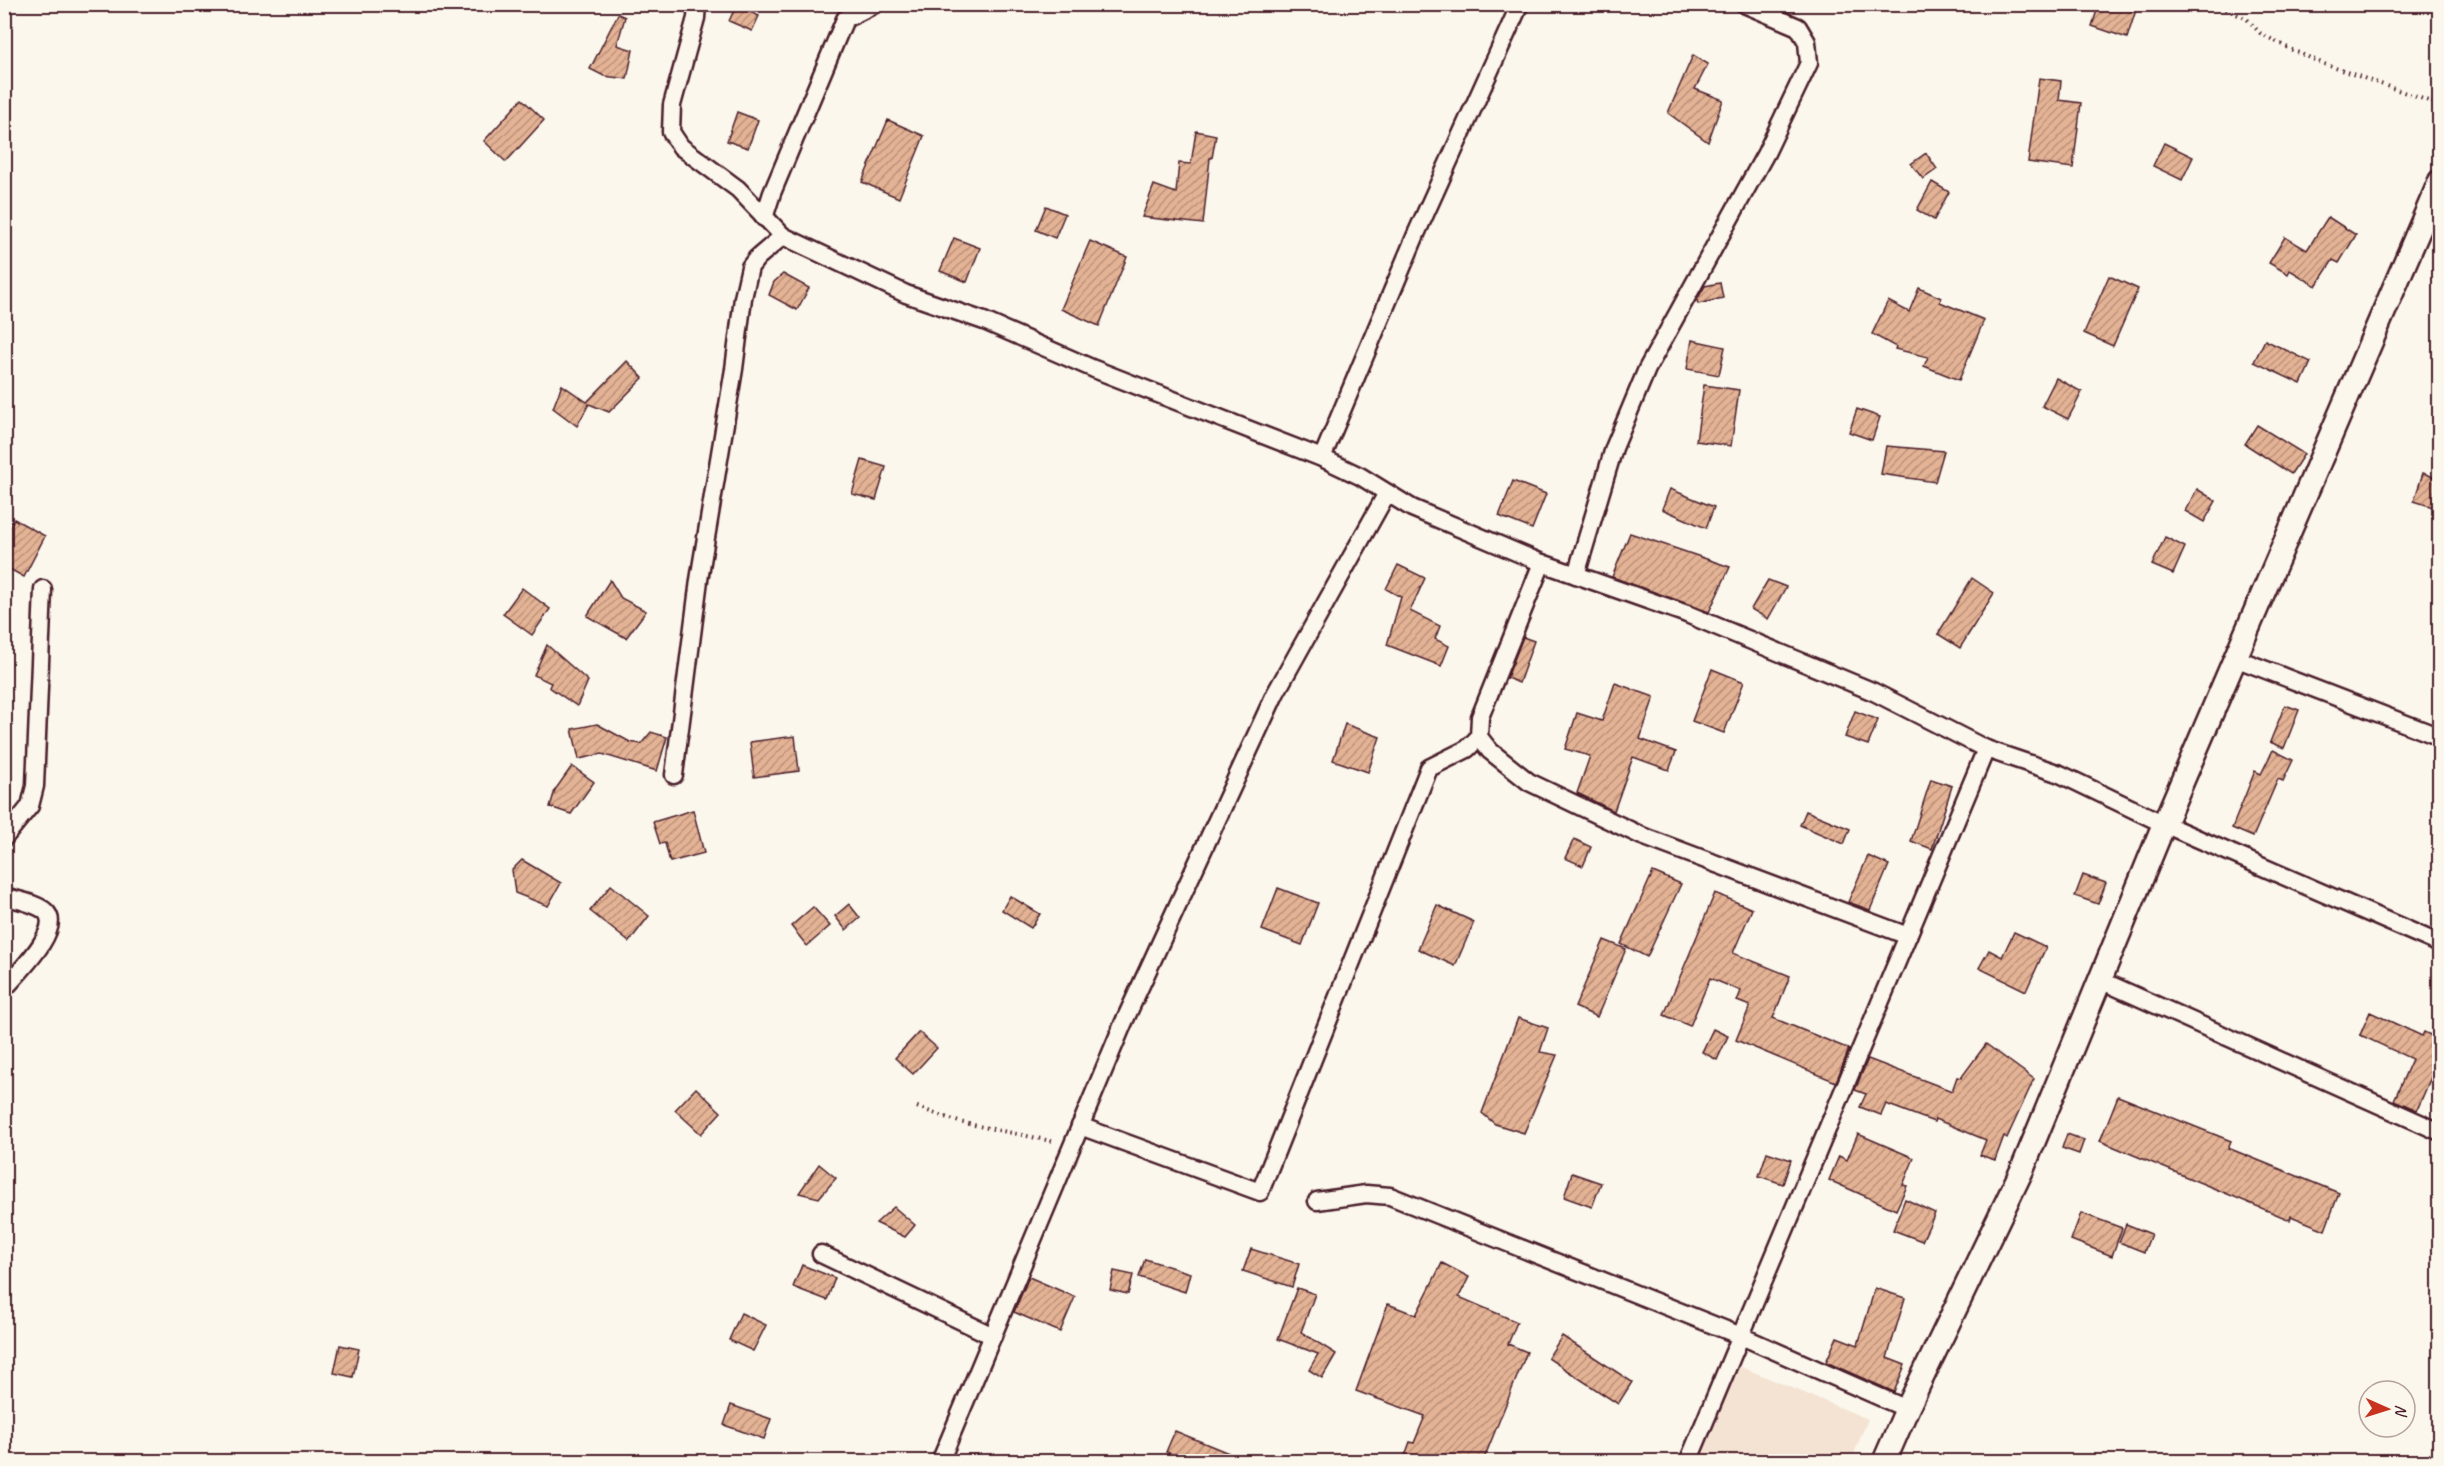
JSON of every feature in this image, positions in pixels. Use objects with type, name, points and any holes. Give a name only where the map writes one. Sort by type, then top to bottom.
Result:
[{"type":"main road","points":[[1884,1461],[1906,1408],[2022,1170],[2164,824],[2439,181]]},
{"type":"street","points":[[697,4],[696,18],[672,105],[671,132],[681,147],[738,189],[783,236],[906,294],[984,321],[1094,369],[1322,458],[1360,476],[1412,508],[1542,563],[1687,614],[1874,692],[1986,749],[2060,774],[2164,824],[2439,944]]},
{"type":"street","points":[[764,218],[772,193],[845,19],[875,4]]},
{"type":"street","points":[[1576,575],[1614,448],[1647,369],[1766,153],[1809,63],[1808,42],[1798,27],[1744,4]]},
{"type":"street","points":[[1322,458],[1416,232],[1517,7]]},
{"type":"street","points":[[674,775],[699,580],[734,369],[743,298],[750,267],[783,236]]},
{"type":"street","points":[[940,1461],[1123,1024],[1275,694],[1387,493]]},
{"type":"street","points":[[1542,563],[1480,717],[1479,737],[1490,751],[1529,782],[1642,836],[1908,936]]},
{"type":"street","points":[[4,838],[30,806],[34,786],[43,589]]},
{"type":"street","points":[[2235,658],[2439,738]]},
{"type":"street","points":[[1080,1126],[1260,1192],[1429,768],[1467,749],[1479,737]]},
{"type":"street","points":[[1688,1461],[1986,749]]},
{"type":"street","points":[[4,896],[44,910],[49,916],[48,936],[4,989]]},
{"type":"street","points":[[2100,980],[2439,1132]]},
{"type":"street","points":[[1317,1202],[1366,1194],[1390,1196],[1741,1336],[1906,1408]]},
{"type":"street","points":[[821,1254],[993,1336]]},
{"type":"path","points":[[2215,4],[2247,19],[2260,33],[2290,49],[2343,71],[2439,105]]},
{"type":"path","points":[[917,1107],[967,1124],[1072,1146]]},
{"type":"shaded area","points":[[1739,1366],[1868,1419],[1851,1461],[1700,1461]]},
{"type":"building","points":[[2099,4],[2119,4],[2136,10],[2127,38],[2092,26]]},
{"type":"building","points":[[736,6],[759,16],[752,31],[729,21]]},
{"type":"building","points":[[618,14],[625,17],[617,45],[633,50],[627,79],[604,76],[590,69]]},
{"type":"building","points":[[1693,55],[1708,64],[1695,89],[1723,100],[1708,142],[1668,113]]},
{"type":"building","points":[[2039,78],[2061,81],[2059,100],[2081,103],[2073,168],[2028,162]]},
{"type":"building","points":[[522,99],[544,120],[506,162],[484,141]]},
{"type":"building","points":[[737,112],[758,120],[748,148],[727,141]]},
{"type":"building","points":[[888,120],[924,136],[899,198],[862,182]]},
{"type":"building","points":[[1196,131],[1216,135],[1212,158],[1210,158],[1203,224],[1142,217],[1154,185],[1176,193],[1179,163],[1191,164]]},
{"type":"building","points":[[2164,143],[2193,157],[2182,180],[2153,166]]},
{"type":"building","points":[[1926,153],[1937,169],[1923,179],[1911,164]]},
{"type":"building","points":[[1932,182],[1949,192],[1934,220],[1917,210]]},
{"type":"building","points":[[1046,206],[1065,214],[1055,238],[1036,230]]},
{"type":"building","points":[[2328,217],[2356,235],[2339,263],[2333,260],[2316,286],[2290,270],[2288,274],[2269,263],[2285,237],[2307,250]]},
{"type":"building","points":[[954,238],[980,248],[967,282],[940,271]]},
{"type":"building","points":[[1090,241],[1127,257],[1099,326],[1061,309]]},
{"type":"building","points":[[783,274],[809,288],[797,310],[769,295],[774,282]]},
{"type":"building","points":[[2109,276],[2138,289],[2113,346],[2084,333]]},
{"type":"building","points":[[1720,283],[1723,298],[1698,304],[1697,300],[1705,286]]},
{"type":"building","points":[[1919,288],[1941,298],[1940,302],[1984,320],[1959,380],[1924,366],[1928,357],[1895,349],[1896,347],[1872,334],[1888,301],[1909,312]]},
{"type":"building","points":[[1692,340],[1725,347],[1719,375],[1687,369]]},
{"type":"building","points":[[2265,340],[2311,362],[2301,384],[2254,362]]},
{"type":"building","points":[[627,361],[643,378],[609,412],[589,404],[577,426],[553,408],[562,385],[587,402]]},
{"type":"building","points":[[2056,378],[2082,392],[2068,419],[2042,406]]},
{"type":"building","points":[[1704,385],[1739,390],[1731,446],[1696,441]]},
{"type":"building","points":[[1857,409],[1880,417],[1872,440],[1849,432]]},
{"type":"building","points":[[2257,425],[2304,454],[2291,474],[2245,444]]},
{"type":"building","points":[[1886,446],[1944,451],[1935,482],[1881,474]]},
{"type":"building","points":[[862,460],[886,467],[876,500],[852,494]]},
{"type":"building","points":[[2423,473],[2439,479],[2439,509],[2414,501]]},
{"type":"building","points":[[1513,481],[1546,494],[1532,529],[1499,516]]},
{"type":"building","points":[[1670,489],[1714,507],[1706,528],[1662,509]]},
{"type":"building","points":[[2197,489],[2216,501],[2204,522],[2185,511]]},
{"type":"building","points":[[14,519],[45,536],[24,577],[4,566],[4,536]]},
{"type":"building","points":[[1630,533],[1730,567],[1709,612],[1612,577]]},
{"type":"building","points":[[2165,537],[2185,547],[2173,574],[2152,565]]},
{"type":"building","points":[[1398,565],[1425,578],[1410,611],[1440,626],[1435,639],[1449,646],[1441,666],[1387,645],[1401,597],[1386,589]]},
{"type":"building","points":[[1972,578],[1994,593],[1960,648],[1938,634]]},
{"type":"building","points":[[610,580],[621,598],[646,611],[626,638],[587,616]]},
{"type":"building","points":[[1768,580],[1786,587],[1768,619],[1751,609]]},
{"type":"building","points":[[522,588],[550,609],[532,635],[503,614]]},
{"type":"building","points":[[1523,637],[1534,641],[1519,683],[1507,678]]},
{"type":"building","points":[[547,645],[588,681],[577,706],[549,687],[551,683],[534,675]]},
{"type":"building","points":[[1712,669],[1744,682],[1724,733],[1692,721]]},
{"type":"building","points":[[1615,683],[1654,697],[1640,739],[1676,752],[1669,770],[1633,757],[1614,811],[1577,793],[1590,756],[1565,749],[1577,713],[1602,721]]},
{"type":"building","points":[[2285,705],[2299,710],[2284,748],[2270,742]]},
{"type":"building","points":[[1855,711],[1878,720],[1868,745],[1845,737]]},
{"type":"building","points":[[597,724],[630,742],[641,744],[651,732],[667,737],[657,771],[602,754],[579,759],[572,729]]},
{"type":"building","points":[[1345,724],[1380,737],[1368,772],[1333,760]]},
{"type":"building","points":[[795,736],[799,771],[754,777],[750,742]]},
{"type":"building","points":[[2273,750],[2293,760],[2283,781],[2278,779],[2253,837],[2232,828],[2255,771],[2261,774]]},
{"type":"building","points":[[572,766],[594,782],[571,814],[550,807],[555,790]]},
{"type":"building","points":[[1931,779],[1952,786],[1932,849],[1911,841]]},
{"type":"building","points":[[693,810],[704,853],[670,862],[665,843],[660,844],[653,822]]},
{"type":"building","points":[[1806,811],[1850,829],[1844,844],[1800,825]]},
{"type":"building","points":[[1574,839],[1591,847],[1583,866],[1565,858]]},
{"type":"building","points":[[1868,856],[1889,865],[1870,910],[1848,902]]},
{"type":"building","points":[[522,860],[561,883],[548,906],[515,893],[512,870]]},
{"type":"building","points":[[1653,872],[1681,884],[1647,957],[1621,944]]},
{"type":"building","points":[[2083,875],[2106,883],[2098,904],[2075,896]]},
{"type":"building","points":[[611,885],[649,916],[629,942],[590,911]]},
{"type":"building","points":[[1278,888],[1318,903],[1302,945],[1262,930]]},
{"type":"building","points":[[1715,893],[1752,909],[1733,953],[1790,976],[1773,1018],[1849,1049],[1836,1082],[1736,1040],[1750,1006],[1737,1001],[1741,991],[1710,978],[1690,1026],[1664,1015]]},
{"type":"building","points":[[1010,896],[1040,914],[1031,928],[1002,910]]},
{"type":"building","points":[[849,904],[860,918],[846,930],[835,916]]},
{"type":"building","points":[[1437,905],[1474,922],[1455,966],[1418,949]]},
{"type":"building","points":[[813,907],[830,926],[807,946],[791,926]]},
{"type":"building","points":[[2014,932],[2046,947],[2026,991],[1979,968],[1989,950],[2002,957]]},
{"type":"building","points":[[1604,940],[1626,949],[1597,1017],[1575,1007]]},
{"type":"building","points":[[2370,1012],[2422,1036],[2424,1032],[2439,1039],[2439,1078],[2432,1075],[2417,1110],[2394,1100],[2412,1059],[2360,1035]]},
{"type":"building","points":[[1518,1018],[1548,1028],[1540,1052],[1557,1055],[1524,1133],[1495,1124],[1482,1113]]},
{"type":"building","points":[[1713,1029],[1728,1036],[1717,1060],[1702,1052]]},
{"type":"building","points":[[919,1032],[937,1048],[913,1074],[895,1058]]},
{"type":"building","points":[[1986,1044],[2034,1079],[2007,1138],[2004,1136],[1995,1160],[1980,1155],[1986,1140],[1935,1119],[1934,1122],[1886,1104],[1881,1115],[1860,1107],[1866,1094],[1855,1090],[1868,1059],[1952,1091],[1957,1077],[1961,1078]]},
{"type":"building","points":[[696,1088],[721,1112],[701,1134],[675,1110]]},
{"type":"building","points":[[2118,1096],[2231,1141],[2228,1148],[2339,1193],[2325,1230],[2291,1216],[2290,1220],[2100,1141]]},
{"type":"building","points":[[1858,1134],[1914,1158],[1903,1185],[1907,1186],[1896,1210],[1829,1180],[1839,1156],[1847,1160]]},
{"type":"building","points":[[2067,1134],[2084,1140],[2079,1154],[2062,1148]]},
{"type":"building","points":[[1767,1152],[1791,1160],[1783,1184],[1759,1176]]},
{"type":"building","points":[[819,1164],[836,1178],[819,1198],[799,1193]]},
{"type":"building","points":[[1572,1173],[1601,1183],[1592,1207],[1564,1197]]},
{"type":"building","points":[[1905,1199],[1935,1213],[1922,1241],[1893,1230]]},
{"type":"building","points":[[894,1207],[915,1225],[905,1237],[876,1223]]},
{"type":"building","points":[[2081,1213],[2122,1228],[2112,1256],[2071,1240]]},
{"type":"building","points":[[2126,1224],[2151,1234],[2144,1252],[2119,1242]]},
{"type":"building","points":[[1251,1249],[1299,1264],[1292,1287],[1243,1271]]},
{"type":"building","points":[[1145,1259],[1190,1273],[1185,1292],[1139,1277]]},
{"type":"building","points":[[1442,1263],[1469,1277],[1459,1297],[1517,1322],[1508,1344],[1527,1352],[1483,1461],[1403,1461],[1410,1442],[1414,1443],[1425,1416],[1356,1391],[1388,1304],[1416,1315]]},
{"type":"building","points":[[802,1265],[835,1278],[827,1300],[793,1287]]},
{"type":"building","points":[[1114,1271],[1133,1275],[1128,1294],[1110,1290]]},
{"type":"building","points":[[1029,1277],[1075,1297],[1060,1332],[1014,1312]]},
{"type":"building","points":[[1297,1288],[1315,1294],[1301,1332],[1336,1354],[1322,1378],[1309,1370],[1318,1354],[1278,1339]]},
{"type":"building","points":[[1875,1288],[1905,1298],[1887,1358],[1905,1365],[1894,1392],[1826,1362],[1837,1337],[1858,1345]]},
{"type":"building","points":[[741,1313],[766,1325],[753,1351],[729,1340]]},
{"type":"building","points":[[1562,1336],[1632,1382],[1618,1404],[1548,1358]]},
{"type":"building","points":[[340,1345],[359,1349],[353,1377],[334,1373]]},
{"type":"building","points":[[731,1405],[771,1419],[764,1439],[724,1425]]},
{"type":"building","points":[[1175,1431],[1248,1461],[1190,1461],[1166,1452]]}]
